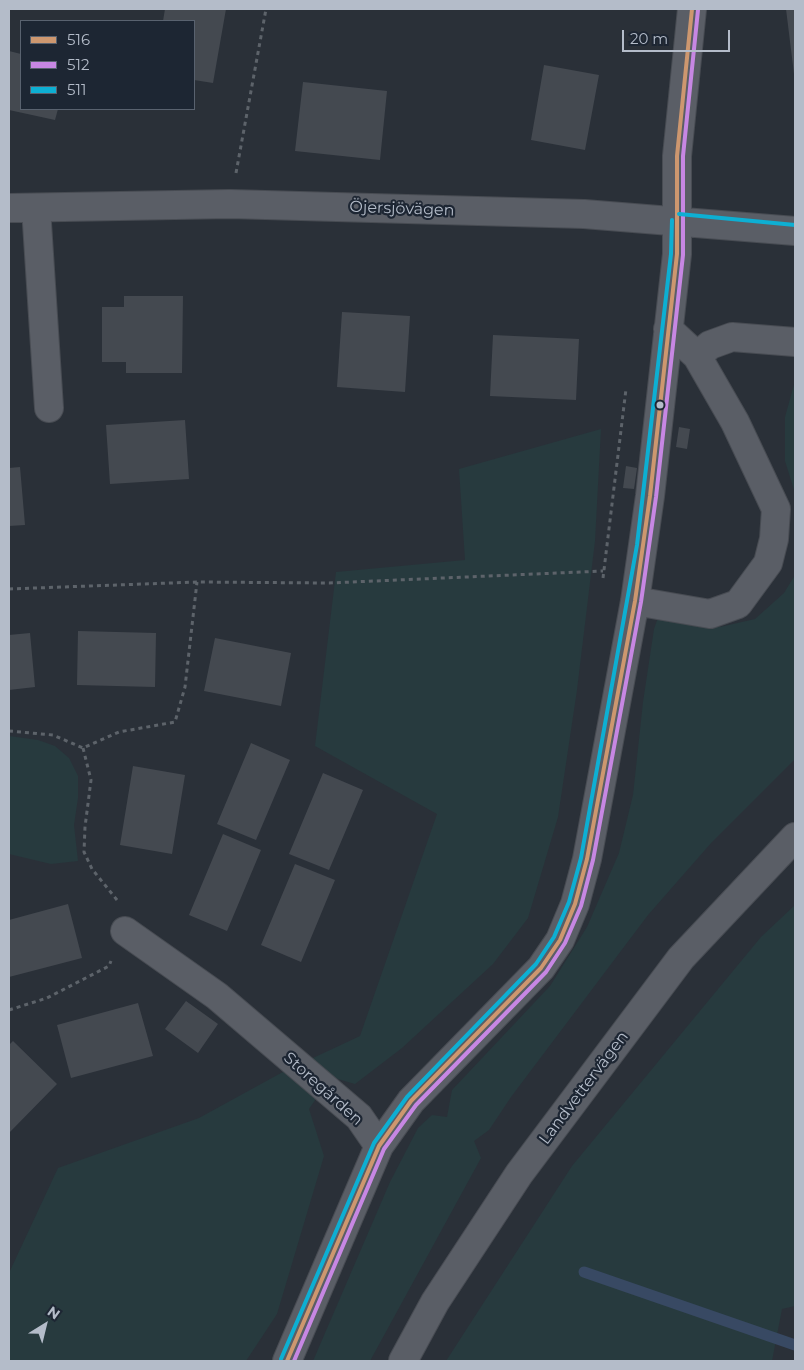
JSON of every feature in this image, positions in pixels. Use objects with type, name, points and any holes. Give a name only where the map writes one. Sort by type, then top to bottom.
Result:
[{"type":"street","points":[[287,1361],[378,1146],[411,1101],[541,968],[560,940],[574,904],[587,859],[635,600],[650,496],[678,220],[677,156],[692,9]]},
{"type":"street","name":"Öjersjövägen","points":[[9,208],[230,204],[584,214],[678,220],[795,231]]},
{"type":"street","points":[[36,208],[49,408]]},
{"type":"street","points":[[635,600],[710,614],[738,604],[768,563],[772,547],[776,509],[735,422],[697,356],[668,329]]},
{"type":"street","points":[[697,356],[710,345],[732,337],[795,342]]},
{"type":"street","name":"Landvettervägen","points":[[404,1361],[434,1302],[519,1174],[681,958],[795,837]]},
{"type":"street","name":"Storegården","points":[[125,932],[217,996],[358,1117],[378,1146]]},
{"type":"path","points":[[230,204],[266,9]]},
{"type":"path","points":[[603,580],[627,382]]},
{"type":"path","points":[[9,589],[197,582],[330,583],[604,570]]},
{"type":"path","points":[[9,731],[52,735],[84,748],[119,732],[175,722],[185,686],[197,582]]},
{"type":"path","points":[[9,1010],[47,998],[109,966],[125,932],[122,906],[92,869],[84,852],[91,780],[84,748]]},
{"type":"green space","points":[[795,381],[795,493],[785,461],[785,417]]},
{"type":"green space","points":[[601,429],[595,541],[577,690],[558,817],[528,918],[493,964],[402,1048],[355,1084],[331,1077],[309,1109],[324,1156],[277,1314],[246,1361],[9,1361],[9,1273],[58,1168],[199,1118],[281,1073],[360,1036],[437,814],[315,746],[336,572],[465,560],[459,469]]},
{"type":"green space","points":[[795,575],[795,759],[712,842],[648,915],[511,1097],[489,1130],[474,1141],[481,1158],[370,1361],[313,1361],[390,1182],[418,1128],[432,1115],[447,1117],[452,1090],[550,986],[587,927],[619,853],[633,795],[643,702],[654,629],[660,612],[687,623],[720,627],[755,619],[784,593]]},
{"type":"green space","points":[[9,736],[38,740],[55,746],[69,758],[78,776],[78,798],[74,825],[78,861],[51,864],[9,854]]},
{"type":"green space","points":[[795,905],[795,1306],[782,1309],[772,1361],[446,1361],[572,1166],[761,937]]},
{"type":"building","points":[[165,9],[226,9],[213,83],[195,80],[195,20],[163,20]]},
{"type":"building","points":[[786,9],[795,9],[795,74],[794,74]]},
{"type":"building","points":[[9,51],[20,54],[20,110],[58,110],[55,120],[9,110]]},
{"type":"building","points":[[544,65],[599,75],[585,150],[531,140]]},
{"type":"building","points":[[303,82],[387,91],[380,160],[295,151]]},
{"type":"building","points":[[124,296],[183,296],[182,373],[126,373],[126,362],[102,362],[102,307],[124,307]]},
{"type":"building","points":[[342,312],[410,316],[405,392],[337,387]]},
{"type":"building","points":[[493,335],[579,339],[576,400],[490,396]]},
{"type":"building","points":[[185,420],[189,479],[110,484],[106,425]]},
{"type":"building","points":[[679,427],[690,429],[687,449],[676,447]]},
{"type":"building","points":[[626,466],[637,468],[634,489],[623,488]]},
{"type":"building","points":[[20,467],[25,525],[9,526],[9,468]]},
{"type":"building","points":[[78,631],[156,633],[155,687],[77,685]]},
{"type":"building","points":[[30,633],[35,687],[9,690],[9,635]]},
{"type":"building","points":[[215,638],[291,653],[281,706],[204,691]]},
{"type":"building","points":[[251,743],[290,760],[256,840],[217,824]]},
{"type":"building","points":[[133,766],[185,775],[172,854],[120,845]]},
{"type":"building","points":[[323,773],[363,790],[329,870],[289,854]]},
{"type":"building","points":[[223,834],[261,850],[227,931],[189,915]]},
{"type":"building","points":[[295,864],[335,880],[301,962],[261,945]]},
{"type":"building","points":[[68,904],[82,958],[9,977],[9,920]]},
{"type":"building","points":[[186,1001],[218,1024],[198,1053],[165,1029]]},
{"type":"building","points":[[138,1003],[153,1056],[71,1078],[57,1025]]},
{"type":"building","points":[[13,1041],[57,1084],[9,1133],[9,1045]]},
{"type":"waterway","points":[[584,1272],[795,1345]]},
{"type":"transit line","name":"516","points":[[287,1361],[379,1146],[411,1101],[541,968],[560,940],[575,904],[587,859],[635,601],[650,496],[677,254],[677,156],[692,9]]},
{"type":"transit line","name":"512","points":[[294,1361],[384,1149],[416,1105],[546,972],[565,943],[581,906],[593,860],[641,602],[656,497],[683,255],[683,156],[698,10]]},
{"type":"transit line","name":"511","points":[[679,214],[795,225]]},
{"type":"transit line","name":"511","points":[[281,1359],[374,1143],[407,1097],[536,964],[554,937],[569,902],[581,858],[637,545],[671,254],[672,220]]}]
